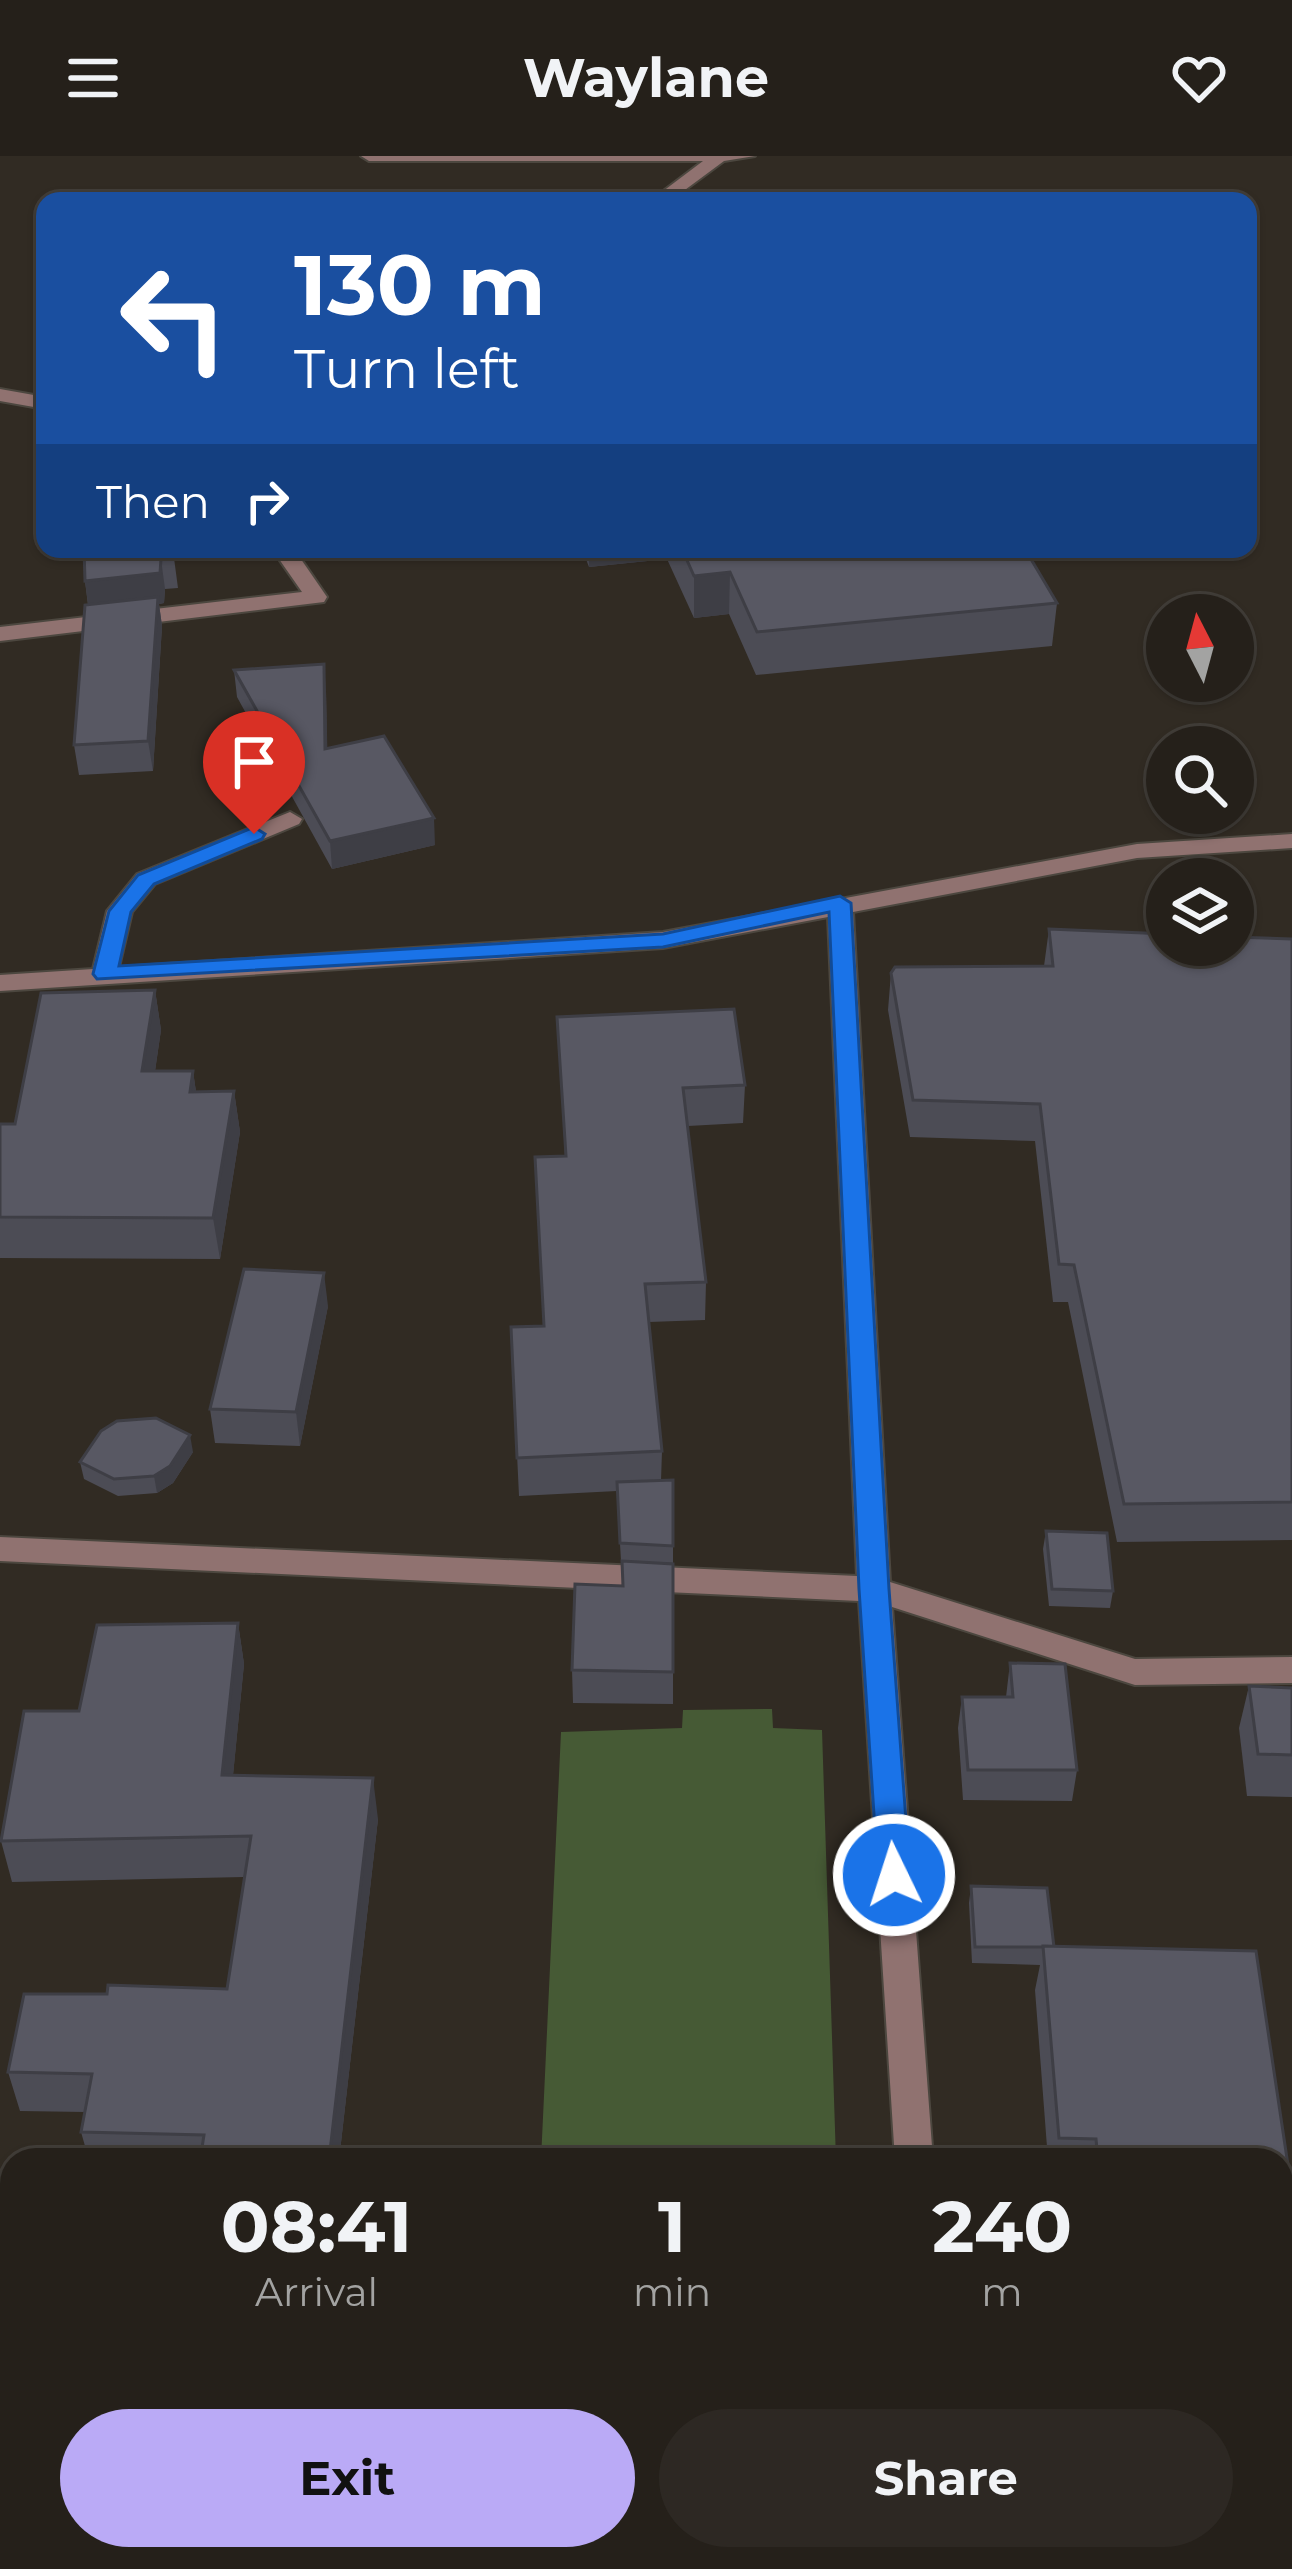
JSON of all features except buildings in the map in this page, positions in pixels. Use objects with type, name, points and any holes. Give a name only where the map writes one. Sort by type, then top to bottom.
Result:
[{"type":"street","points":[[369,156],[747,156]]},
{"type":"street","points":[[671,192],[718,157]]},
{"type":"street","points":[[0,394],[36,388]]},
{"type":"street","points":[[0,394],[36,402]]},
{"type":"street","points":[[0,634],[316,597],[289,558]]},
{"type":"street","points":[[105,974],[120,911],[146,879],[290,819]]},
{"type":"street","points":[[0,983],[663,940],[840,903],[1137,851],[1292,841]]},
{"type":"street","points":[[840,903],[874,1589],[913,2148]]},
{"type":"street","points":[[0,1549],[874,1589],[1135,1672],[1292,1670]]},
{"type":"green space","points":[[772,1709],[773,1728],[822,1730],[836,2148],[542,2148],[561,1732],[682,1728],[683,1710]]},
{"type":"route","points":[[254,834],[146,879],[120,911],[105,974],[663,940],[840,903],[874,1589],[894,1875]]}]
